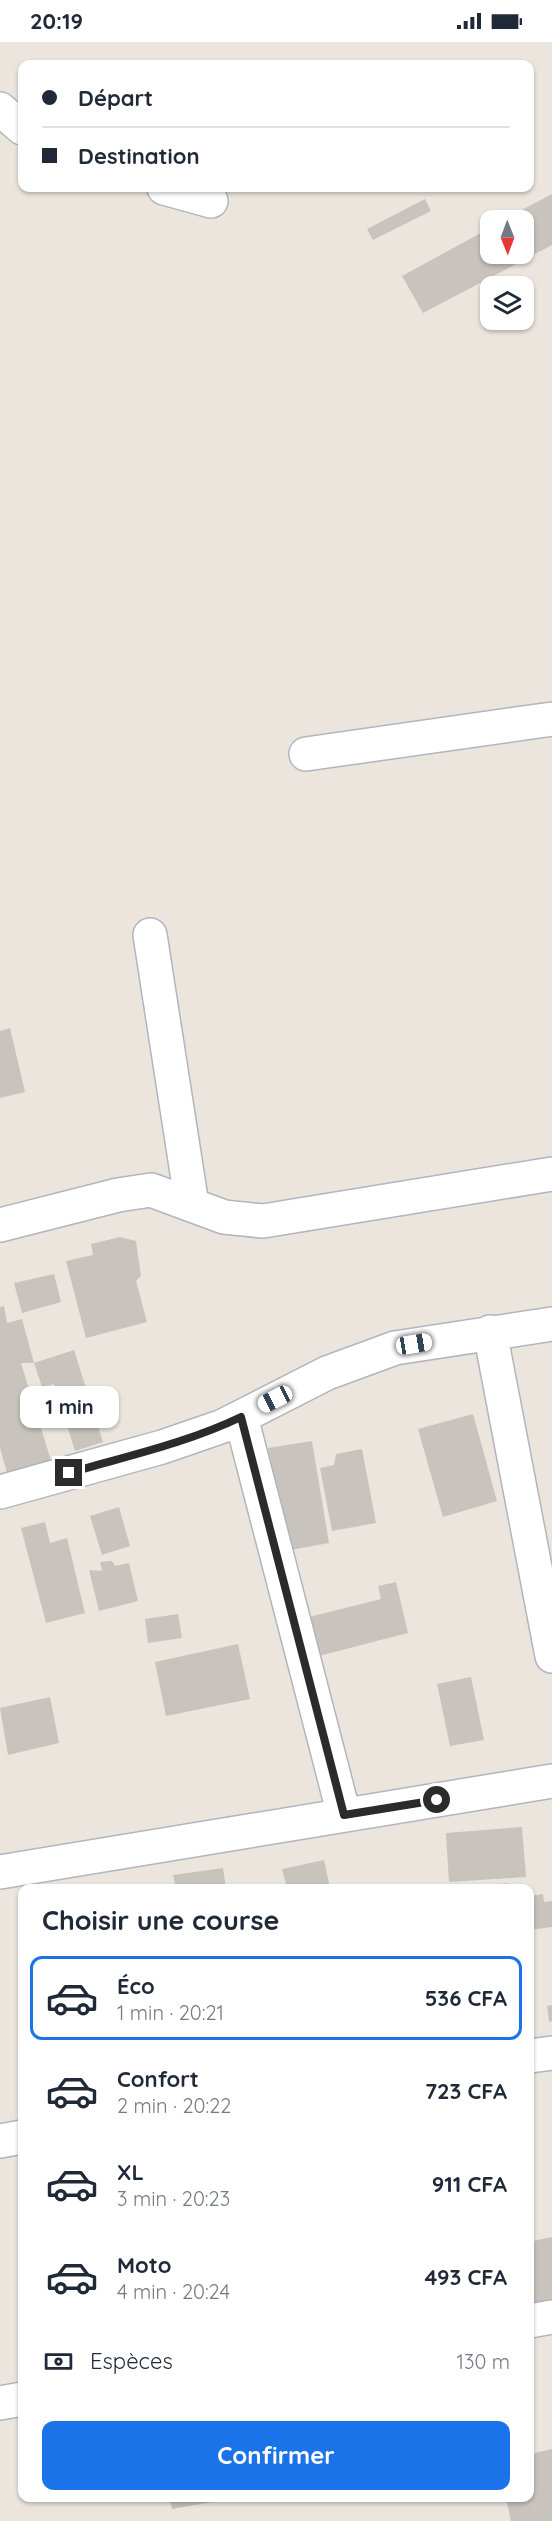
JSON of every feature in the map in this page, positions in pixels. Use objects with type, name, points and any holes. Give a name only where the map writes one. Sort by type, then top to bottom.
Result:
[{"type":"street","points":[[0,109],[18,125]]},
{"type":"street","points":[[178,192],[211,201]]},
{"type":"street","points":[[306,754],[552,719]]},
{"type":"street","points":[[150,935],[192,1205]]},
{"type":"street","points":[[0,1225],[118,1195],[150,1190],[224,1217],[263,1221],[552,1174]]},
{"type":"street","points":[[0,1492],[162,1447],[223,1426],[327,1373],[395,1348],[552,1323]]},
{"type":"street","points":[[490,1332],[552,1656]]},
{"type":"street","points":[[241,1417],[344,1815]]},
{"type":"street","points":[[0,1872],[552,1781]]},
{"type":"street","points":[[534,2055],[552,2053]]},
{"type":"street","points":[[0,2141],[18,2138]]},
{"type":"street","points":[[534,2320],[552,2317]]},
{"type":"street","points":[[0,2403],[18,2400]]},
{"type":"building","points":[[552,194],[552,245],[534,254],[534,210],[522,210]]},
{"type":"building","points":[[425,199],[431,211],[373,240],[367,229]]},
{"type":"building","points":[[480,233],[480,264],[516,264],[493,276],[480,276],[480,283],[423,313],[402,276]]},
{"type":"building","points":[[10,1028],[25,1092],[0,1098],[0,1031]]},
{"type":"building","points":[[120,1237],[136,1241],[141,1276],[136,1281],[147,1322],[86,1338],[66,1261],[93,1255],[91,1244]]},
{"type":"building","points":[[54,1274],[61,1302],[22,1313],[14,1283]]},
{"type":"building","points":[[4,1306],[7,1323],[22,1319],[34,1363],[21,1363],[52,1464],[8,1476],[0,1448],[0,1307]]},
{"type":"building","points":[[74,1350],[103,1442],[75,1451],[54,1384],[42,1387],[34,1363]]},
{"type":"building","points":[[473,1414],[497,1501],[443,1517],[418,1429]]},
{"type":"building","points":[[312,1441],[329,1543],[285,1551],[268,1448]]},
{"type":"building","points":[[362,1449],[376,1523],[332,1531],[320,1468],[334,1465],[336,1454]]},
{"type":"building","points":[[119,1507],[130,1546],[102,1555],[90,1516]]},
{"type":"building","points":[[45,1522],[50,1543],[67,1538],[85,1613],[46,1623],[21,1528]]},
{"type":"building","points":[[112,1561],[115,1566],[129,1563],[138,1601],[99,1611],[89,1570],[102,1571],[100,1562]]},
{"type":"building","points":[[396,1582],[408,1633],[307,1659],[297,1620],[381,1599],[378,1586]]},
{"type":"building","points":[[178,1614],[182,1638],[148,1643],[145,1619]]},
{"type":"building","points":[[238,1644],[250,1699],[166,1716],[155,1662]]},
{"type":"building","points":[[471,1677],[484,1740],[450,1746],[437,1684]]},
{"type":"building","points":[[50,1697],[59,1743],[8,1755],[0,1708]]},
{"type":"building","points":[[522,1827],[526,1877],[449,1882],[446,1833]]},
{"type":"building","points":[[324,1860],[329,1884],[286,1884],[282,1869]]},
{"type":"building","points":[[223,1868],[225,1884],[175,1884],[173,1875]]},
{"type":"building","points":[[543,1894],[544,1902],[552,1901],[552,1927],[534,1929],[534,1895]]},
{"type":"building","points":[[552,2005],[552,2021],[549,2022],[547,2006]]},
{"type":"building","points":[[552,2237],[552,2300],[534,2304],[534,2241]]},
{"type":"building","points":[[552,2449],[552,2521],[511,2521],[507,2502],[534,2502],[534,2453]]},
{"type":"building","points":[[171,2502],[212,2502],[172,2509]]},
{"type":"route","points":[[69,1473],[162,1447],[223,1426],[241,1417],[344,1815],[437,1800]]}]
